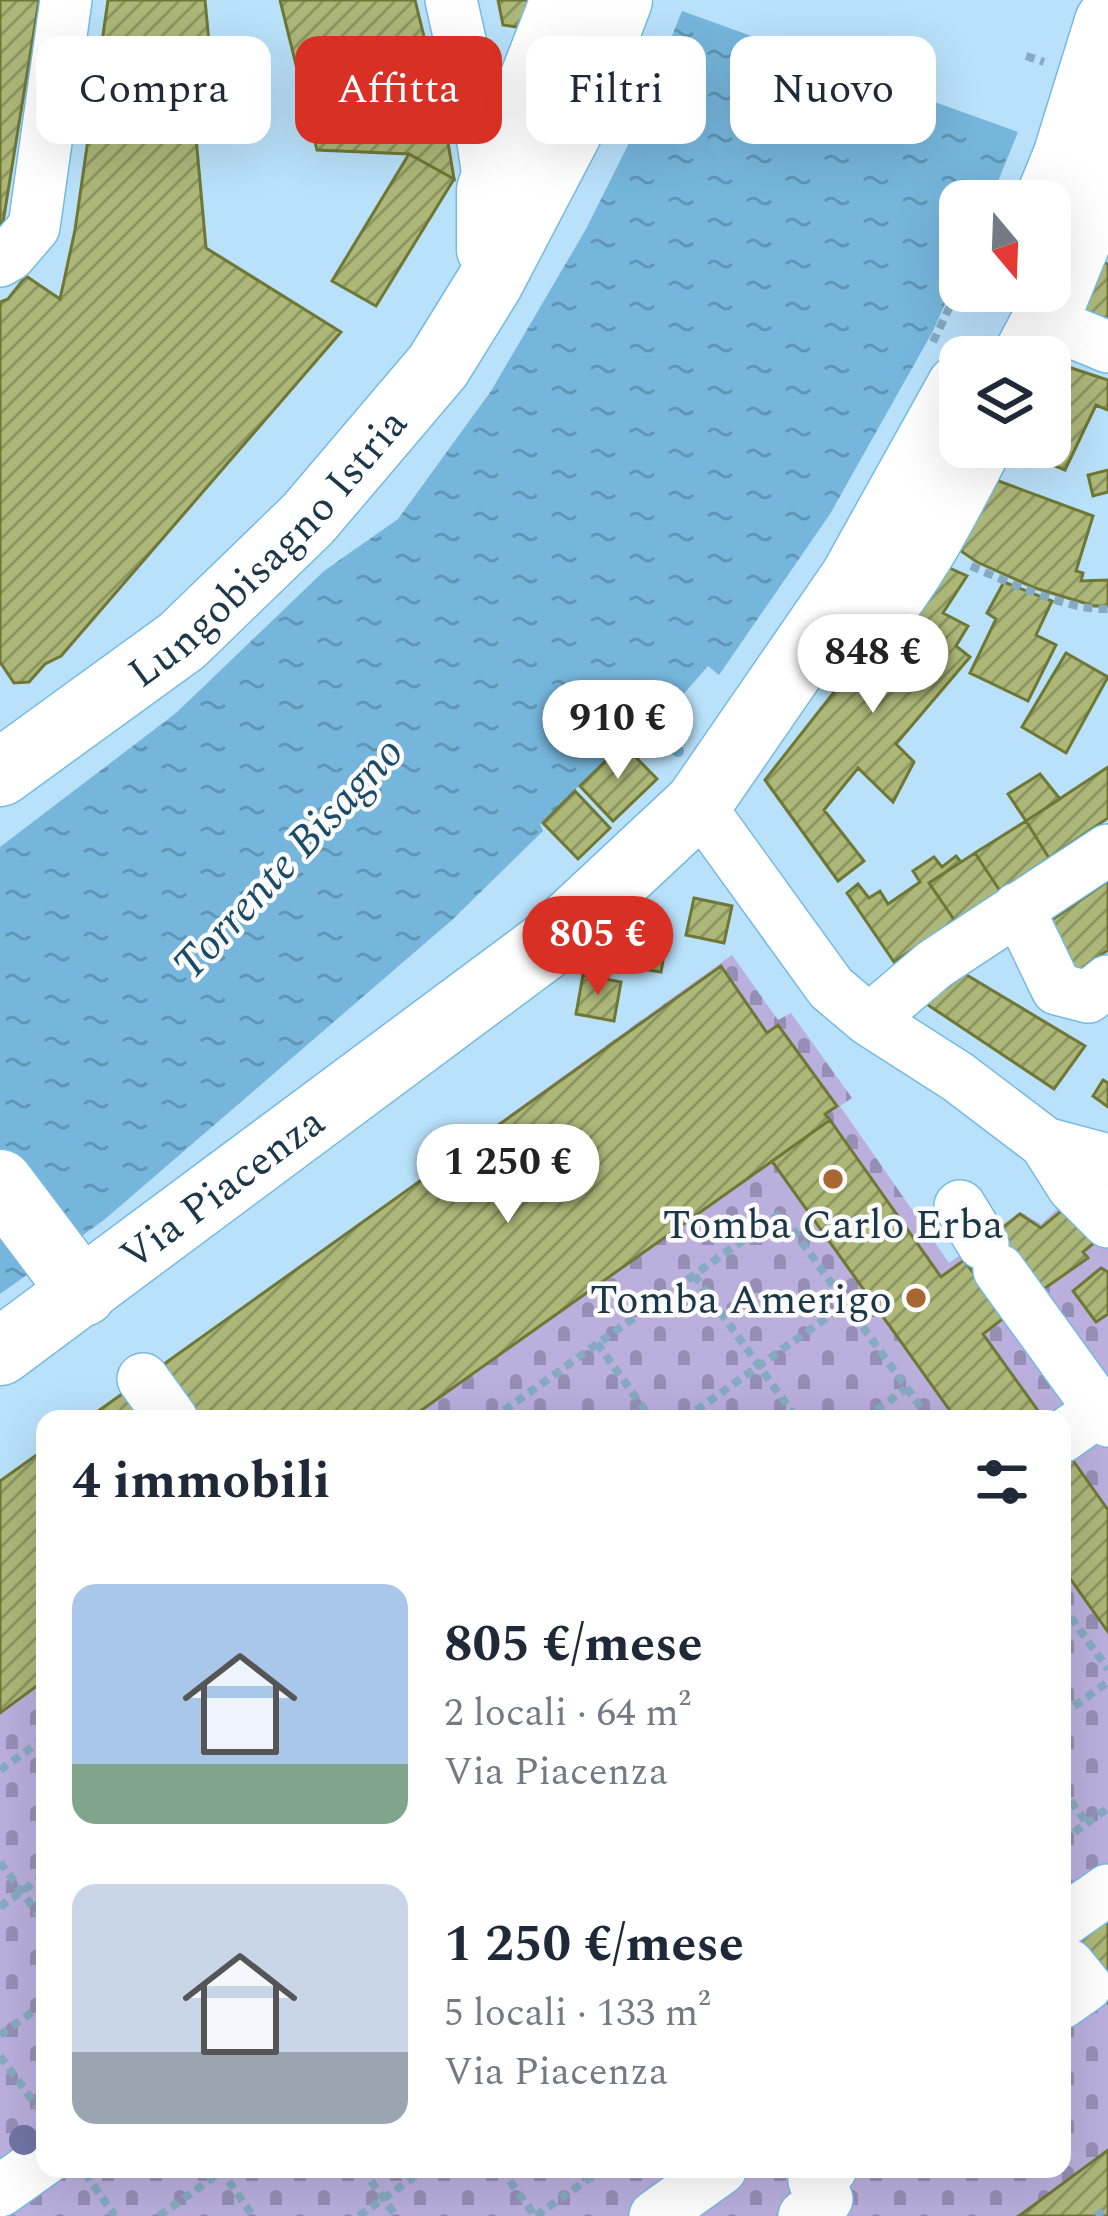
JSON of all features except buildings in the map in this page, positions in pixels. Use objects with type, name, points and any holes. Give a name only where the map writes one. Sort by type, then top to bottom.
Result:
[{"type":"main road","points":[[490,283],[490,190],[564,0]]},
{"type":"main road","name":"Lungobisagno Istria","points":[[0,773],[182,641],[308,519],[438,366],[490,283],[569,131],[619,0]]},
{"type":"main road","points":[[490,283],[579,194],[613,135],[666,0]]},
{"type":"main road","points":[[1057,180],[1108,22]]},
{"type":"main road","points":[[1027,323],[1108,166]]},
{"type":"main road","name":"Via Piacenza","points":[[0,1352],[547,945],[698,804],[853,579],[939,425]]},
{"type":"main road","points":[[753,728],[819,682],[893,597],[966,468]]},
{"type":"main road","points":[[0,1183],[81,1290]]},
{"type":"street","points":[[0,261],[34,227],[66,0]]},
{"type":"street","points":[[451,0],[490,190]]},
{"type":"street","points":[[1027,323],[1108,347]]},
{"type":"street","points":[[698,804],[831,988],[868,1020],[958,1077],[1045,1142],[1108,1160]]},
{"type":"street","points":[[868,1020],[935,964],[1108,850]]},
{"type":"street","points":[[1018,908],[1057,989],[1088,997],[1108,980]]},
{"type":"street","points":[[1045,1142],[1103,1236]]},
{"type":"street","points":[[981,1240],[1090,1422]]},
{"type":"street","points":[[1071,1916],[1108,1890]]},
{"type":"street","points":[[0,2191],[36,2165]]},
{"type":"street","points":[[659,2215],[709,2178]]},
{"type":"street","points":[[804,2216],[827,2198],[814,2181],[818,2178]]},
{"type":"path","points":[[974,568],[1076,604],[1108,609]]},
{"type":"path","points":[[505,1409],[781,1213],[922,1410]]},
{"type":"path","points":[[694,1275],[791,1410]]},
{"type":"path","points":[[697,1410],[846,1304]]},
{"type":"path","points":[[597,1343],[645,1410]]},
{"type":"path","points":[[877,1410],[907,1389]]},
{"type":"path","points":[[1071,1618],[1108,1670]]},
{"type":"path","points":[[1071,1708],[1108,1682]]},
{"type":"path","points":[[0,1770],[36,1744]]},
{"type":"path","points":[[1071,1801],[1087,1823]]},
{"type":"path","points":[[1071,1835],[1108,1808]]},
{"type":"path","points":[[0,1862],[36,1911]]},
{"type":"path","points":[[0,1907],[36,1882]]},
{"type":"path","points":[[0,2036],[36,2010]]},
{"type":"path","points":[[0,2056],[36,2106]]},
{"type":"path","points":[[88,2178],[115,2216]]},
{"type":"path","points":[[159,2216],[211,2178]]},
{"type":"path","points":[[227,2178],[253,2216]]},
{"type":"path","points":[[368,2178],[396,2216]]},
{"type":"path","points":[[359,2216],[412,2178]]},
{"type":"path","points":[[508,2178],[535,2216],[589,2178]]},
{"type":"path","points":[[1096,2216],[1108,2207]]},
{"type":"green space","points":[[732,955],[778,1020],[791,1013],[852,1098],[840,1106],[949,1263],[1020,1212],[1041,1224],[1064,1203],[1108,1212],[1108,2216],[0,2216],[0,1480],[36,1454],[36,2178],[1071,2178],[1071,1410],[99,1410]]},
{"type":"water","name":"Torrente Bisagno","points":[[682,11],[751,36],[730,36],[730,144],[936,144],[936,102],[1018,132],[999,180],[939,180],[941,312],[933,331],[830,514],[719,675],[708,666],[681,697],[646,721],[540,824],[543,831],[452,920],[104,1220],[0,1294],[0,847],[176,713],[324,571],[398,519],[491,391],[586,229],[628,144],[706,144],[706,36],[672,36]]},
{"type":"waterway","points":[[634,712],[678,751]]},
{"type":"place","name":"Tomba Carlo Erba","points":[[833,1179]]},
{"type":"place","name":"Tomba Amerigo","points":[[916,1298]]}]
